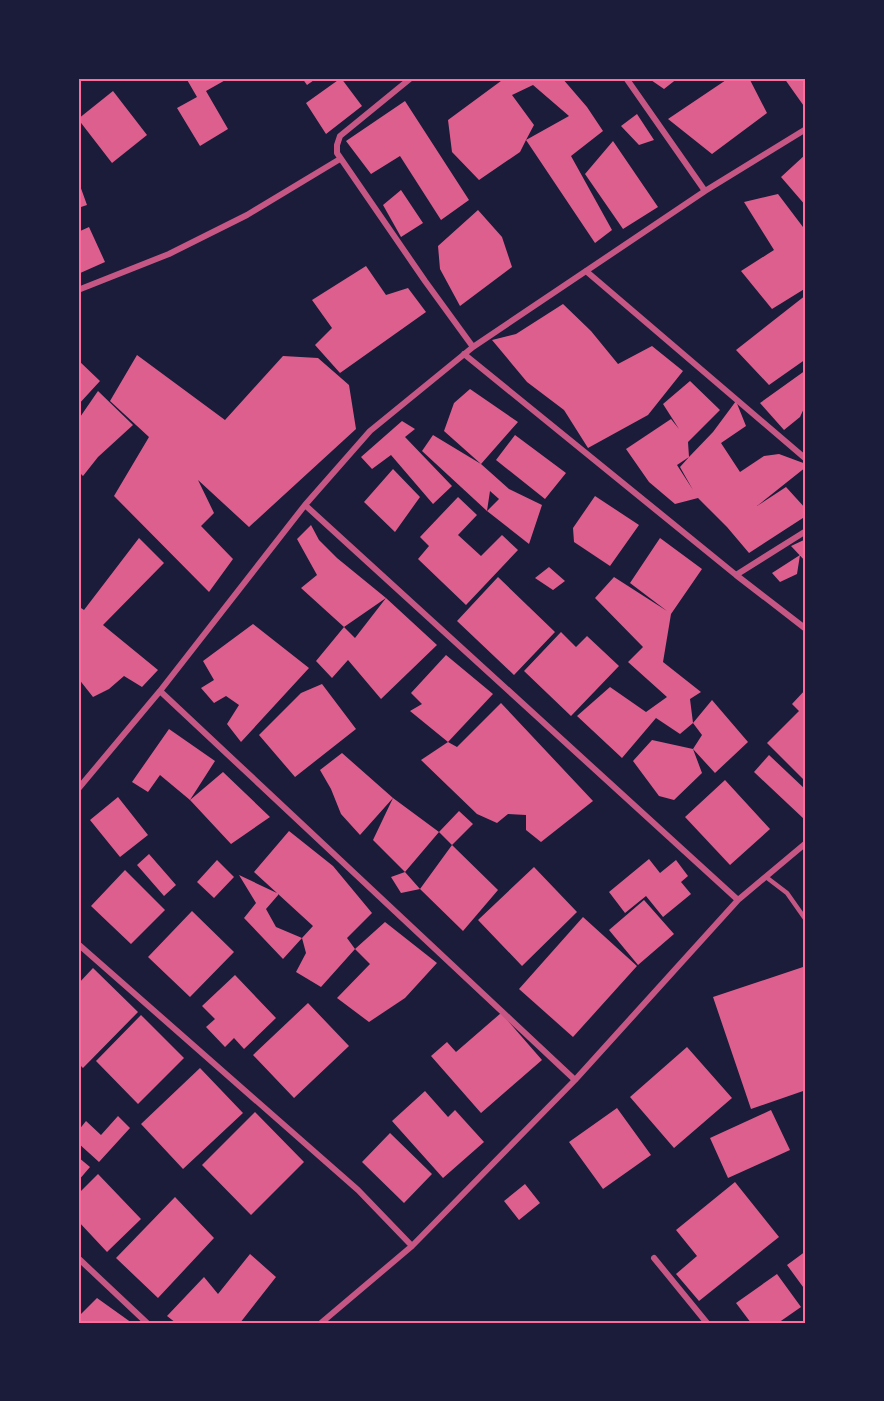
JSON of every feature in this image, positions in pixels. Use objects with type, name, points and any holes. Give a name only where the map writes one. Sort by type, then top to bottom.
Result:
[{"type":"street","points":[[411,78],[340,136],[337,145],[340,159],[473,347]]},
{"type":"street","points":[[626,78],[705,191]]},
{"type":"street","points":[[78,789],[160,691],[305,505],[370,431],[473,347],[705,191],[806,129]]},
{"type":"street","points":[[78,290],[169,254],[218,230],[340,159]]},
{"type":"street","points":[[586,271],[806,459]]},
{"type":"street","points":[[464,354],[806,629]]},
{"type":"street","points":[[305,505],[738,900]]},
{"type":"street","points":[[736,575],[806,531]]},
{"type":"street","points":[[160,691],[575,1080]]},
{"type":"street","points":[[321,1323],[412,1246],[575,1080],[738,900],[806,843]]},
{"type":"street","points":[[78,944],[358,1190],[412,1246]]},
{"type":"street","points":[[78,1258],[147,1323]]},
{"type":"street","points":[[654,1258],[707,1323]]},
{"type":"lane","points":[[766,877],[787,893],[806,920]]},
{"type":"building","points":[[186,78],[229,78],[206,91],[228,129],[200,146],[177,108],[197,97]]},
{"type":"building","points":[[302,78],[317,78],[307,85]]},
{"type":"building","points":[[341,78],[362,106],[326,134],[306,103]]},
{"type":"building","points":[[505,78],[562,78],[587,107],[603,131],[571,156],[612,230],[595,243],[526,140],[520,152],[479,180],[452,152],[448,120]],"holes":[[[533,85],[569,116],[526,140],[534,125],[512,95]]]},
{"type":"building","points":[[648,78],[678,78],[664,89]]},
{"type":"building","points":[[729,78],[749,78],[767,113],[712,154],[668,119]]},
{"type":"building","points":[[784,78],[806,78],[806,109]]},
{"type":"building","points":[[113,91],[147,135],[112,163],[78,119]]},
{"type":"building","points":[[405,101],[469,200],[441,220],[400,156],[371,174],[346,141]]},
{"type":"building","points":[[637,114],[654,140],[639,145],[621,126]]},
{"type":"building","points":[[613,141],[658,207],[623,229],[585,174]]},
{"type":"building","points":[[806,154],[806,206],[781,177]]},
{"type":"building","points":[[78,180],[87,205],[78,208]]},
{"type":"building","points":[[401,190],[423,223],[401,237],[383,205]]},
{"type":"building","points":[[778,194],[806,231],[806,288],[772,309],[741,271],[774,250],[744,202]]},
{"type":"building","points":[[478,210],[502,237],[512,267],[460,306],[440,269],[438,246]]},
{"type":"building","points":[[89,227],[105,262],[78,274],[78,232]]},
{"type":"building","points":[[366,266],[386,295],[408,288],[426,312],[340,373],[315,345],[332,328],[312,300]]},
{"type":"building","points":[[806,295],[806,359],[769,385],[736,350]]},
{"type":"building","points":[[563,304],[591,331],[618,364],[652,346],[683,371],[648,415],[588,448],[564,410],[527,382],[492,340],[516,334]]},
{"type":"building","points":[[137,355],[225,420],[283,356],[318,358],[349,385],[356,429],[249,527],[198,480],[214,513],[201,526],[233,559],[209,592],[114,496],[149,437],[110,401]]},
{"type":"building","points":[[78,360],[100,381],[78,405]]},
{"type":"building","points":[[806,370],[806,404],[800,417],[784,430],[760,403]]},
{"type":"building","points":[[690,381],[720,410],[688,442],[689,457],[713,432],[736,401],[746,426],[721,443],[740,472],[764,456],[779,454],[806,464],[806,467],[757,506],[786,487],[806,509],[806,516],[749,553],[698,498],[675,504],[649,482],[626,449],[671,419],[679,429],[663,404]],"holes":[[[689,457],[680,467],[693,490],[677,465]]]},
{"type":"building","points":[[470,389],[518,422],[481,464],[444,431],[454,403]]},
{"type":"building","points":[[98,391],[133,425],[98,457],[83,476],[78,471],[78,420]]},
{"type":"building","points":[[402,421],[415,429],[405,437],[452,486],[433,504],[391,455],[372,469],[361,457]]},
{"type":"building","points":[[433,435],[481,464],[509,489],[542,505],[529,544],[487,511],[422,451]],"holes":[[[490,491],[499,499],[487,511]]]},
{"type":"building","points":[[515,435],[566,473],[545,499],[496,460]]},
{"type":"building","points":[[393,469],[420,497],[395,532],[364,502]]},
{"type":"building","points":[[595,496],[639,525],[610,566],[574,542],[573,528]]},
{"type":"building","points":[[458,497],[477,515],[458,535],[481,556],[502,535],[518,550],[466,605],[418,559],[429,546],[420,537]]},
{"type":"building","points":[[311,525],[319,540],[337,558],[386,598],[344,627],[301,588],[317,575],[297,539]]},
{"type":"building","points":[[139,538],[164,563],[103,625],[158,670],[142,687],[124,676],[109,689],[93,697],[78,678],[78,606],[84,610]]},
{"type":"building","points":[[660,538],[702,569],[671,614],[663,662],[701,692],[690,699],[693,723],[680,734],[656,718],[622,758],[577,716],[610,687],[646,712],[667,697],[628,662],[643,647],[595,598],[614,577],[667,611],[630,583]]},
{"type":"building","points":[[806,539],[806,562],[791,546]]},
{"type":"building","points":[[800,555],[797,574],[780,582],[772,573]]},
{"type":"building","points":[[549,567],[565,581],[553,590],[535,578]]},
{"type":"building","points":[[498,577],[555,632],[514,675],[457,621]]},
{"type":"building","points":[[386,598],[437,645],[381,699],[348,660],[332,678],[316,661],[344,627],[355,638]]},
{"type":"building","points":[[253,624],[309,668],[241,742],[227,724],[239,705],[226,696],[214,703],[201,688],[214,680],[203,661]]},
{"type":"building","points":[[561,632],[576,647],[587,636],[619,666],[571,716],[524,671]]},
{"type":"building","points":[[446,655],[493,694],[448,742],[410,711],[422,704],[411,693]]},
{"type":"building","points":[[322,684],[356,729],[295,777],[259,735],[301,693]]},
{"type":"building","points":[[806,689],[806,782],[767,743],[799,711],[792,704]]},
{"type":"building","points":[[712,700],[748,742],[715,773],[693,749],[702,735],[693,723]]},
{"type":"building","points":[[501,703],[593,801],[541,842],[526,830],[526,815],[508,814],[497,823],[477,814],[421,760],[448,742],[457,747]]},
{"type":"building","points":[[169,729],[215,761],[190,800],[160,775],[148,792],[132,782]]},
{"type":"building","points":[[652,740],[693,749],[702,773],[674,800],[659,796],[633,761]]},
{"type":"building","points":[[342,753],[393,798],[360,835],[341,814],[320,770]]},
{"type":"building","points":[[769,755],[806,790],[806,817],[804,819],[754,772]]},
{"type":"building","points":[[223,772],[270,817],[231,844],[190,800]]},
{"type":"building","points":[[725,780],[770,829],[730,865],[685,817]]},
{"type":"building","points":[[118,797],[148,835],[120,857],[90,820]]},
{"type":"building","points":[[393,798],[439,832],[405,872],[373,840]]},
{"type":"building","points":[[459,811],[473,824],[452,845],[439,832]]},
{"type":"building","points":[[289,831],[333,866],[372,913],[347,938],[355,949],[321,987],[296,972],[306,953],[302,938],[313,926],[254,872]]},
{"type":"building","points":[[452,845],[498,890],[463,931],[420,889]]},
{"type":"building","points":[[149,854],[176,885],[164,896],[137,865]]},
{"type":"building","points":[[649,859],[660,873],[676,860],[688,876],[681,882],[691,894],[663,917],[646,896],[625,913],[609,892]]},
{"type":"building","points":[[217,860],[234,877],[214,898],[197,882]]},
{"type":"building","points":[[534,867],[577,912],[522,966],[478,920]]},
{"type":"building","points":[[125,870],[165,910],[131,944],[91,906]]},
{"type":"building","points":[[405,872],[420,889],[401,893],[391,877]]},
{"type":"building","points":[[239,875],[279,894],[266,909],[276,927],[302,938],[283,959],[244,918],[256,903]]},
{"type":"building","points":[[644,900],[674,934],[638,965],[609,930]]},
{"type":"building","points":[[192,911],[234,952],[190,997],[148,957]]},
{"type":"building","points":[[583,917],[637,966],[573,1037],[519,989]]},
{"type":"building","points":[[385,922],[437,963],[405,998],[369,1022],[337,998],[370,964],[355,949]]},
{"type":"building","points":[[806,966],[806,1090],[751,1109],[713,997]]},
{"type":"building","points":[[93,968],[138,1012],[83,1068],[78,1063],[78,984]]},
{"type":"building","points":[[235,975],[276,1018],[244,1049],[234,1038],[225,1047],[206,1027],[215,1019],[202,1006]]},
{"type":"building","points":[[308,1003],[349,1046],[294,1098],[253,1055]]},
{"type":"building","points":[[501,1013],[542,1060],[481,1113],[431,1056],[447,1042],[456,1052]]},
{"type":"building","points":[[141,1015],[184,1058],[138,1104],[96,1061]]},
{"type":"building","points":[[687,1047],[732,1098],[674,1148],[630,1097]]},
{"type":"building","points":[[200,1068],[243,1113],[183,1169],[141,1124]]},
{"type":"building","points":[[425,1091],[448,1117],[455,1110],[484,1142],[443,1178],[392,1121]]},
{"type":"building","points":[[617,1108],[651,1155],[603,1189],[569,1142]]},
{"type":"building","points":[[771,1110],[790,1150],[728,1178],[710,1138]]},
{"type":"building","points":[[255,1112],[304,1162],[251,1215],[202,1165]]},
{"type":"building","points":[[118,1116],[130,1128],[99,1162],[78,1143],[78,1131],[86,1121],[101,1135]]},
{"type":"building","points":[[390,1133],[432,1174],[404,1203],[362,1162]]},
{"type":"building","points":[[78,1157],[90,1167],[78,1181]]},
{"type":"building","points":[[98,1174],[141,1219],[107,1252],[78,1221],[78,1194]]},
{"type":"building","points":[[735,1182],[779,1237],[699,1301],[676,1274],[697,1256],[676,1230]]},
{"type":"building","points":[[525,1184],[540,1203],[519,1220],[504,1201]]},
{"type":"building","points":[[175,1197],[214,1238],[158,1298],[116,1258]]},
{"type":"building","points":[[806,1251],[806,1291],[787,1265]]},
{"type":"building","points":[[250,1254],[276,1277],[240,1323],[176,1323],[167,1316],[204,1277],[218,1294]]},
{"type":"building","points":[[777,1274],[801,1307],[778,1323],[751,1323],[736,1303]]},
{"type":"building","points":[[97,1298],[132,1323],[78,1323],[78,1317]]}]
